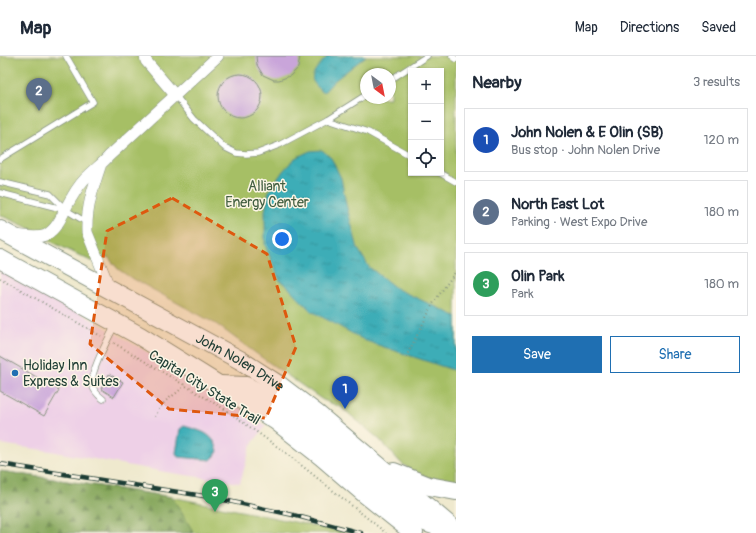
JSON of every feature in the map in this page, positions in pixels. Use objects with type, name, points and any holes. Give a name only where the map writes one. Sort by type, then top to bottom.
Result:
[{"type":"main road","name":"John Nolen Drive","points":[[4,232],[240,360],[285,390],[452,528]]},
{"type":"main road","name":"John Nolen Drive","points":[[0,259],[140,336],[275,420],[414,533]]},
{"type":"main road","points":[[219,385],[246,386],[270,397],[334,445],[421,520],[436,526],[452,528]]},
{"type":"main road","points":[[376,464],[404,477],[430,486],[456,491]]},
{"type":"street","points":[[4,232],[39,237],[54,228],[66,210],[72,197],[88,175],[100,167],[109,156],[218,56]]},
{"type":"street","points":[[146,59],[175,95]]},
{"type":"street","points":[[100,167],[89,201],[86,222],[87,232],[110,289]]},
{"type":"lane","points":[[0,159],[93,102],[66,56]]},
{"type":"lane","points":[[396,76],[427,56]]},
{"type":"lane","points":[[452,56],[456,59]]},
{"type":"lane","points":[[175,95],[194,118],[224,147],[246,154],[258,154],[279,145],[328,119],[360,99]]},
{"type":"lane","points":[[328,119],[368,132],[408,154]]},
{"type":"lane","points":[[444,175],[456,182]]},
{"type":"lane","points":[[0,182],[50,194],[66,210],[86,222]]},
{"type":"lane","points":[[0,193],[66,210]]},
{"type":"lane","points":[[103,399],[94,389],[92,384],[93,378],[96,367],[116,323]]},
{"type":"path","points":[[406,357],[434,302],[456,271]]},
{"type":"path","name":"Capital City State Trail","points":[[0,278],[184,384],[226,410],[286,453],[386,533]]},
{"type":"path","points":[[154,417],[161,406],[179,392],[184,384]]},
{"type":"highlighted area","points":[[172,198],[267,254],[296,347],[266,418],[169,409],[90,344],[107,231]]},
{"type":"shaded area","points":[[0,268],[67,305],[239,406],[266,426],[251,445],[240,483],[0,444]]},
{"type":"green space","name":"Alliant Energy Center","points":[[0,56],[456,56],[456,487],[415,473],[401,463],[380,440],[341,407],[323,400],[216,324],[128,276],[118,269],[108,257],[91,261],[48,240],[38,232],[0,215]]},
{"type":"green space","points":[[0,471],[172,497],[349,533],[0,533]]},
{"type":"green space","points":[[0,471],[172,497],[194,533],[0,533]]},
{"type":"water","points":[[328,56],[366,56],[334,81],[325,91],[321,92],[313,81],[313,74]]},
{"type":"water","points":[[322,150],[331,158],[341,178],[358,249],[369,267],[397,289],[456,316],[456,371],[366,341],[311,311],[285,284],[280,281],[265,245],[265,211],[269,191],[283,171],[295,158],[310,151]]},
{"type":"water","points":[[184,426],[205,433],[213,440],[218,451],[211,460],[178,457],[176,453],[180,429]]},
{"type":"building","points":[[256,56],[300,56],[298,68],[290,76],[279,80],[274,80],[263,75],[257,65]]},
{"type":"building","points":[[240,74],[252,78],[258,84],[262,96],[258,108],[252,114],[240,118],[228,114],[222,108],[218,96],[222,84],[228,78]]},
{"type":"building","name":"Holiday Inn Express & Suites","points":[[0,356],[59,390],[44,416],[0,391]]},
{"type":"building","points":[[109,374],[123,382],[114,397],[101,389]]},
{"type":"railway","points":[[0,464],[210,497],[293,515],[361,533]]},
{"type":"place","name":"North East Lot","points":[[39,111]]},
{"type":"place","name":"Holiday Inn Express & Suites","points":[[15,373]]},
{"type":"place","name":"John Nolen & E Olin (SB)","points":[[345,409]]},
{"type":"place","name":"Olin Park","points":[[215,512]]}]
